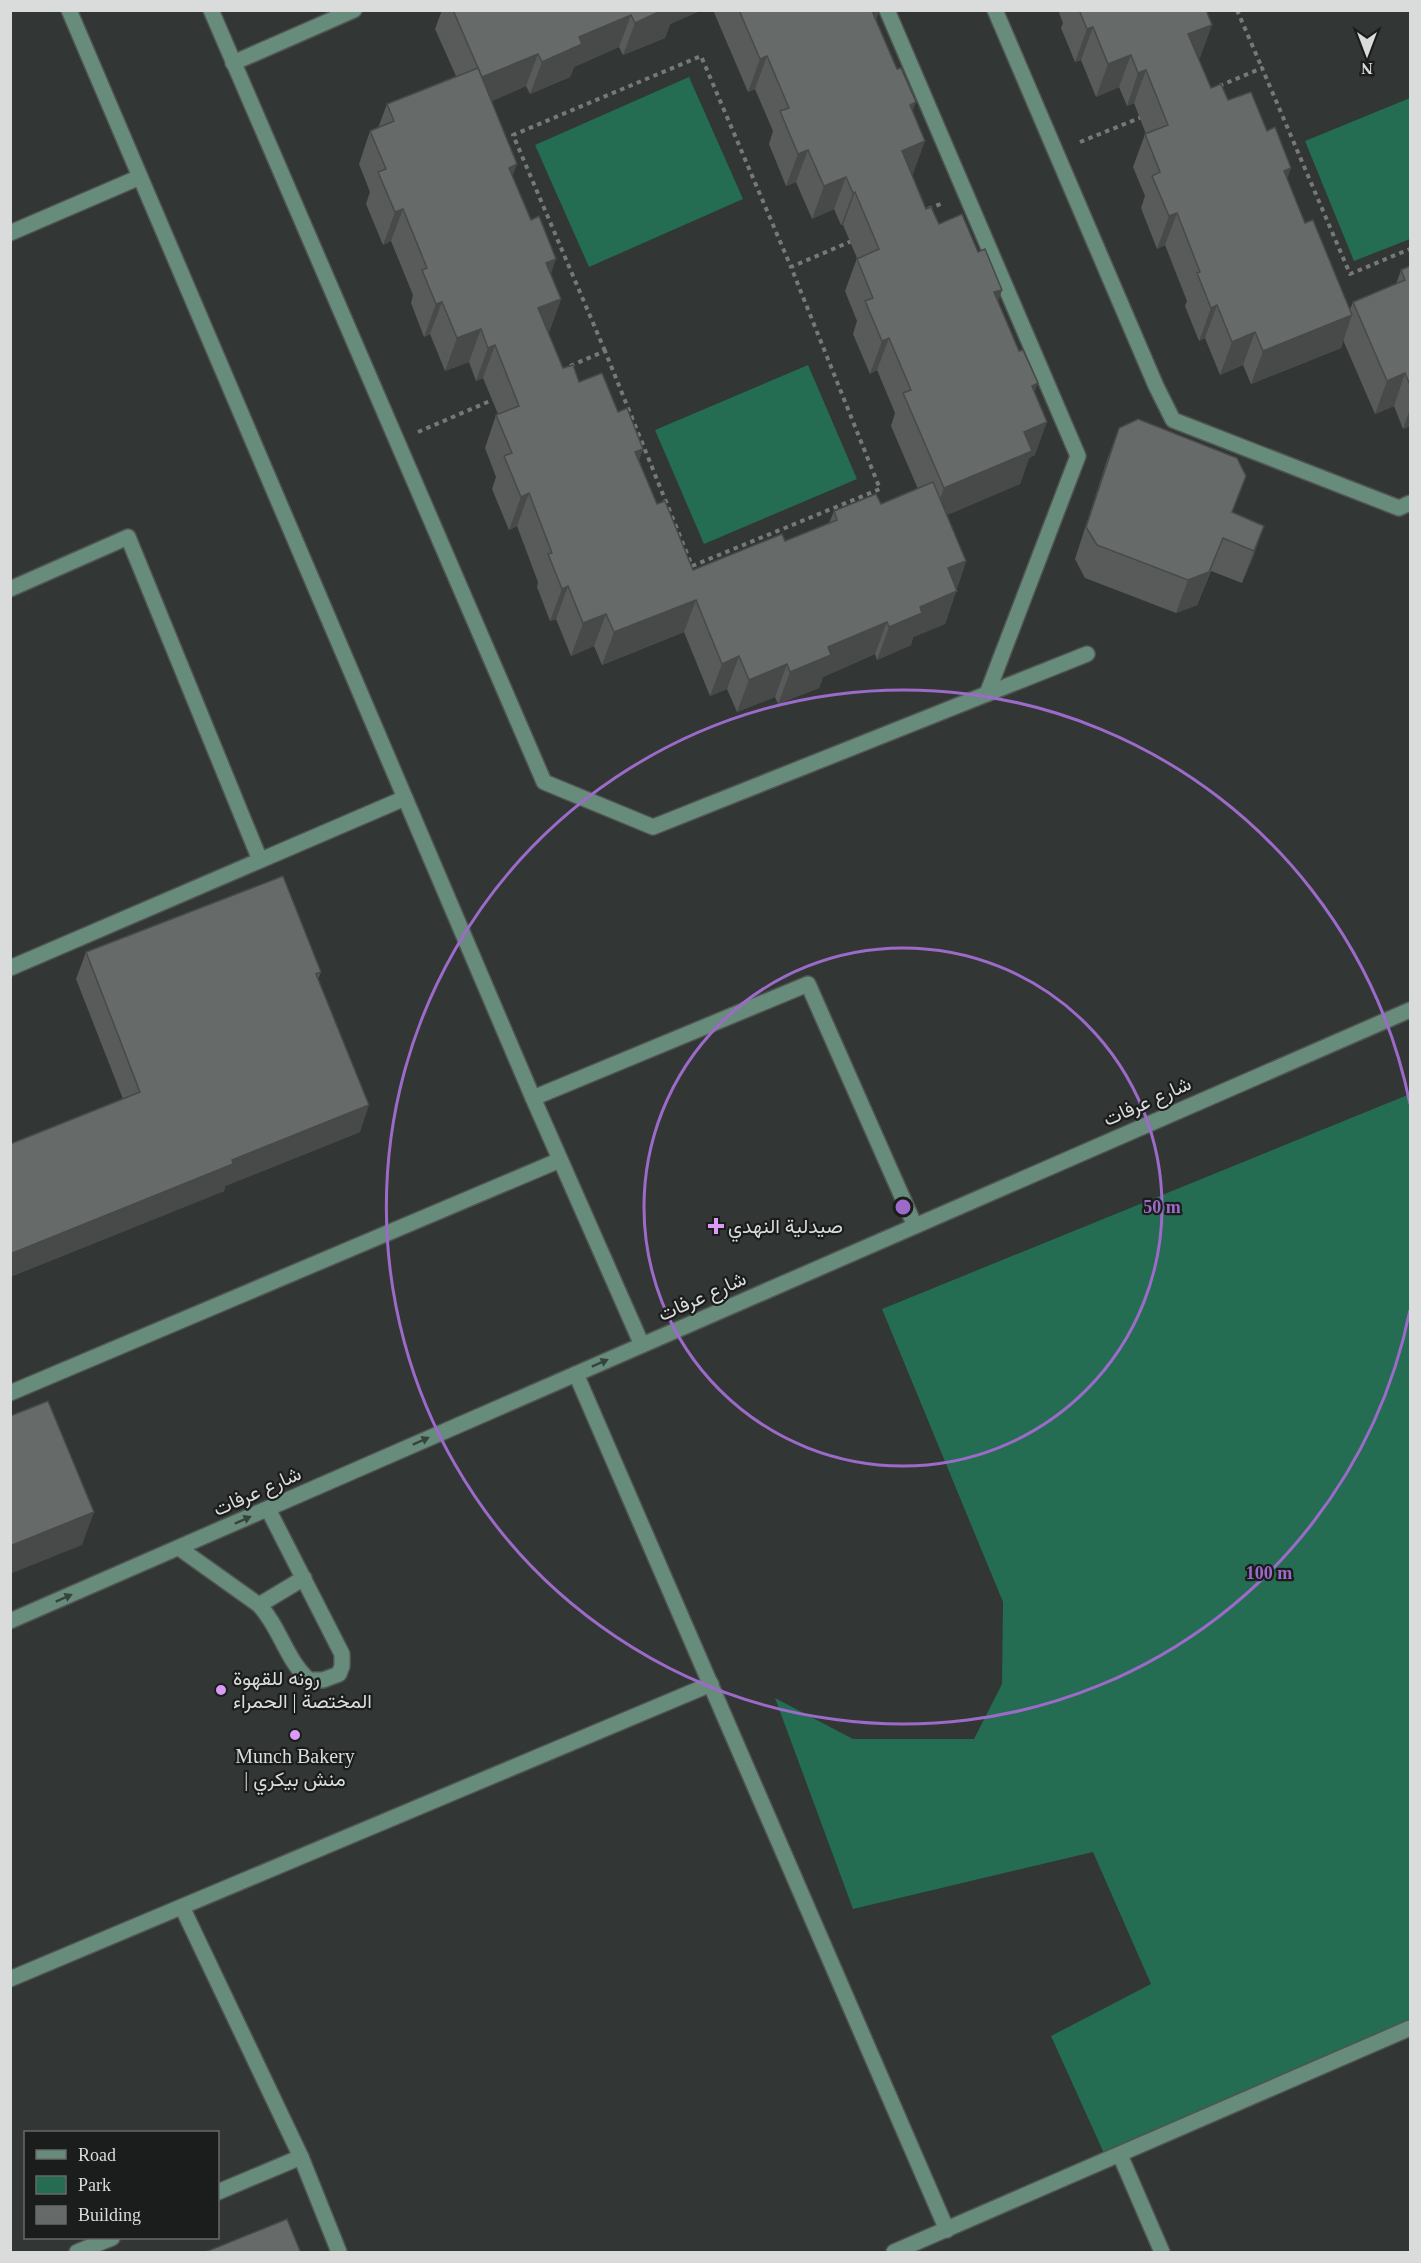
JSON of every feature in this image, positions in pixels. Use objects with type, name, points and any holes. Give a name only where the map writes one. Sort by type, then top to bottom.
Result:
[{"type":"street","points":[[69,10],[533,1098],[642,1345]]},
{"type":"street","points":[[211,10],[544,782],[653,827],[1088,654]]},
{"type":"street","points":[[233,63],[354,10]]},
{"type":"street","points":[[886,10],[1078,456],[987,694]]},
{"type":"street","points":[[995,10],[1156,386],[1173,420],[1399,508],[1410,503]]},
{"type":"street","points":[[10,233],[140,177]]},
{"type":"street","points":[[10,589],[128,537],[260,860]]},
{"type":"street","points":[[10,968],[405,798]]},
{"type":"street","points":[[533,1098],[808,984],[915,1226]]},
{"type":"street","name":"شارع عرفات","points":[[10,1621],[1410,1010]]},
{"type":"street","points":[[10,1393],[560,1160]]},
{"type":"street","points":[[576,1374],[946,2230]]},
{"type":"street","points":[[179,1548],[259,1605],[267,1614],[299,1671],[309,1680],[323,1680],[339,1674],[342,1666],[342,1653],[268,1509]]},
{"type":"street","points":[[259,1605],[304,1578]]},
{"type":"street","points":[[10,1979],[711,1684]]},
{"type":"street","points":[[182,1907],[301,2157],[339,2253]]},
{"type":"street","points":[[894,2253],[1410,2028]]},
{"type":"street","points":[[1120,2155],[1162,2253]]},
{"type":"street","points":[[219,2192],[301,2157]]},
{"type":"street","points":[[76,2253],[110,2239]]},
{"type":"path","points":[[1237,10],[1350,273],[1410,249]]},
{"type":"path","points":[[701,56],[790,267],[879,489],[692,566],[605,351],[513,135],[701,56]]},
{"type":"path","points":[[1219,86],[1262,68]]},
{"type":"path","points":[[1056,152],[1143,117]]},
{"type":"path","points":[[922,212],[966,193]]},
{"type":"path","points":[[790,267],[856,239]]},
{"type":"path","points":[[561,370],[605,351]]},
{"type":"path","points":[[397,441],[507,394]]},
{"type":"green space","points":[[689,77],[743,199],[589,267],[535,145]]},
{"type":"green space","points":[[1410,98],[1410,239],[1354,261],[1305,141]]},
{"type":"green space","points":[[808,365],[857,479],[704,544],[655,430]]},
{"type":"green space","points":[[1410,1094],[1410,2024],[1107,2160],[1051,2036],[1151,1984],[1093,1852],[853,1909],[775,1698],[853,1739],[974,1739],[1002,1684],[1003,1602],[882,1309]]},
{"type":"building","points":[[453,10],[663,10],[635,23],[631,15],[579,37],[582,44],[542,62],[538,54],[482,77]]},
{"type":"building","points":[[739,10],[874,10],[872,11],[897,69],[901,68],[916,102],[910,105],[925,141],[902,151],[926,209],[931,207],[939,224],[962,214],[978,252],[985,249],[1002,290],[994,292],[1019,351],[1023,350],[1038,383],[1032,386],[1047,422],[1024,432],[1032,451],[944,488],[903,393],[911,390],[889,338],[882,341],[865,301],[873,298],[857,259],[879,249],[855,192],[853,193],[846,177],[824,186],[808,150],[798,154],[780,111],[789,108],[767,56],[760,59]]},
{"type":"building","points":[[1079,10],[1206,10],[1212,25],[1188,34],[1211,88],[1221,84],[1228,100],[1251,92],[1267,131],[1275,127],[1291,168],[1284,171],[1305,223],[1313,220],[1352,315],[1263,351],[1255,332],[1232,342],[1217,305],[1211,308],[1177,213],[1169,216],[1152,176],[1160,172],[1145,134],[1168,125],[1146,70],[1138,73],[1131,55],[1108,64],[1093,27],[1087,29]]},
{"type":"building","points":[[478,68],[517,164],[509,168],[531,220],[539,216],[556,259],[546,263],[561,299],[538,308],[563,368],[573,365],[579,382],[602,373],[618,412],[627,408],[643,449],[635,452],[657,504],[665,501],[693,570],[782,534],[785,541],[837,520],[834,511],[876,494],[881,504],[933,482],[966,561],[948,568],[957,591],[920,607],[922,613],[889,627],[887,622],[828,647],[831,655],[790,672],[787,664],[749,680],[739,656],[722,664],[696,600],[614,632],[606,614],[583,623],[568,586],[562,589],[548,554],[552,553],[529,493],[521,497],[504,456],[512,453],[496,415],[519,406],[495,345],[488,348],[481,329],[457,338],[442,302],[436,304],[422,270],[427,268],[403,209],[395,212],[378,172],[386,169],[370,131],[394,121],[387,104]]},
{"type":"building","points":[[1410,266],[1410,385],[1405,373],[1387,381],[1353,302],[1405,280],[1401,270]]},
{"type":"building","points":[[1138,419],[1237,458],[1246,476],[1232,512],[1264,526],[1254,551],[1223,538],[1209,572],[1188,580],[1097,545],[1086,527],[1119,428]]},
{"type":"building","points":[[283,876],[321,972],[316,974],[369,1105],[232,1160],[233,1164],[10,1254],[10,1144],[140,1092],[86,952]]},
{"type":"building","points":[[48,1401],[94,1512],[10,1546],[10,1416]]},
{"type":"building","points":[[287,2219],[301,2253],[203,2253]]},
{"type":"place","name":"صيدلية النهدي","points":[[716,1226]]},
{"type":"place","name":"رونه للقهوة المختصة | الحمراء","points":[[221,1690]]},
{"type":"place","name":"Munch Bakery | منش بيكري","points":[[295,1735]]}]
